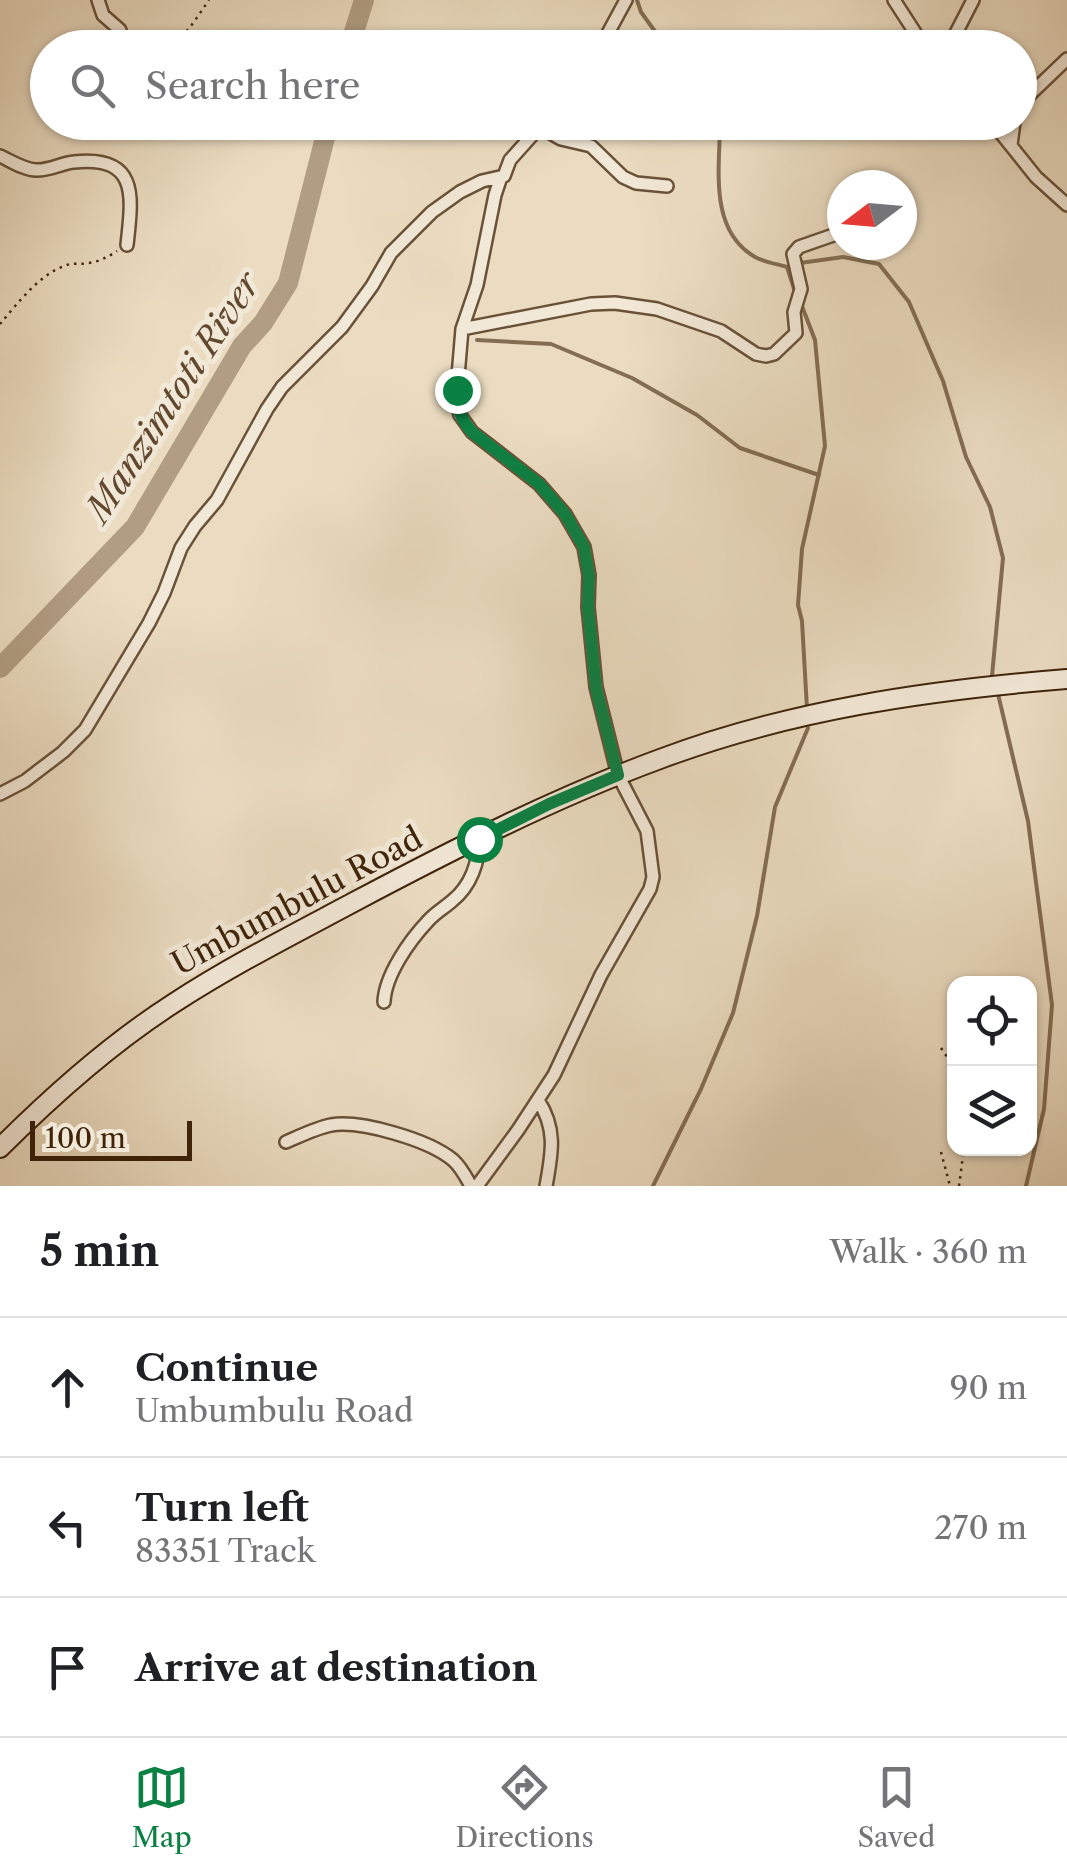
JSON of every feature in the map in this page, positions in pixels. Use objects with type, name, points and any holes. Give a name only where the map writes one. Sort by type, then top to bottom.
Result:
[{"type":"main road","name":"Umbumbulu Road","points":[[0,1148],[75,1077],[174,1002],[410,872],[549,804],[664,757],[776,723],[891,698],[1067,679]]},
{"type":"street","points":[[98,0],[103,14],[120,30]]},
{"type":"street","points":[[610,30],[626,0]]},
{"type":"street","points":[[894,0],[913,30]]},
{"type":"street","points":[[957,30],[972,0]]},
{"type":"street","points":[[1037,88],[1067,59]]},
{"type":"street","points":[[286,1142],[333,1125],[370,1126],[443,1154],[474,1186],[554,1075],[653,877],[648,831],[618,775],[596,688],[584,547],[565,514],[539,484],[472,432],[456,400],[462,328],[477,285],[495,195],[510,160],[528,140]]},
{"type":"street","points":[[564,140],[591,146],[623,178],[667,186]]},
{"type":"street","points":[[1007,140],[1036,178],[1067,204]]},
{"type":"street","points":[[1011,145],[1012,140]]},
{"type":"street","points":[[0,156],[32,170],[91,162],[122,172],[130,190],[127,245]]},
{"type":"street","points":[[0,794],[25,781],[85,730],[164,593],[181,548],[217,500],[267,409],[282,387],[342,326],[391,253],[446,202],[482,182],[504,176]]},
{"type":"street","points":[[462,328],[576,306],[614,303],[657,309],[720,331],[756,354],[766,356],[774,354],[796,330],[794,312],[801,289],[793,254],[799,247],[827,237]]},
{"type":"street","points":[[384,1002],[388,979],[426,922],[456,898],[469,880],[479,853],[479,839]]},
{"type":"street","points":[[538,1100],[551,1130],[546,1186]]},
{"type":"path","points":[[186,30],[208,0]]},
{"type":"path","points":[[0,324],[59,267],[107,258],[127,245]]},
{"type":"path","points":[[942,1048],[953,1066]]},
{"type":"path","points":[[941,1152],[950,1186]]},
{"type":"path","points":[[959,1186],[963,1156]]},
{"type":"waterway","name":"Manzimtoti River","points":[[355,30],[364,0]]},
{"type":"waterway","points":[[637,0],[654,30]]},
{"type":"waterway","name":"Manzimtoti River","points":[[0,668],[135,527],[242,346],[263,323],[288,283],[324,140]]},
{"type":"waterway","points":[[720,140],[720,196],[730,231],[755,257],[787,267],[795,292]]},
{"type":"waterway","points":[[800,263],[843,257],[879,264],[909,302],[943,381],[966,457],[990,507],[1003,558],[992,676]]},
{"type":"waterway","points":[[800,301],[815,340],[825,446],[802,549],[798,605],[807,709]]},
{"type":"waterway","points":[[477,340],[551,344],[632,378],[697,415],[740,448],[819,475]]},
{"type":"waterway","points":[[998,694],[1028,821],[1052,1005],[1044,1109],[1026,1186]]},
{"type":"waterway","points":[[653,1186],[733,1013],[757,916],[775,807],[808,728]]},
{"type":"route","points":[[457,390],[458,408],[472,432],[539,484],[565,514],[584,547],[596,688],[618,775],[479,839]]}]
